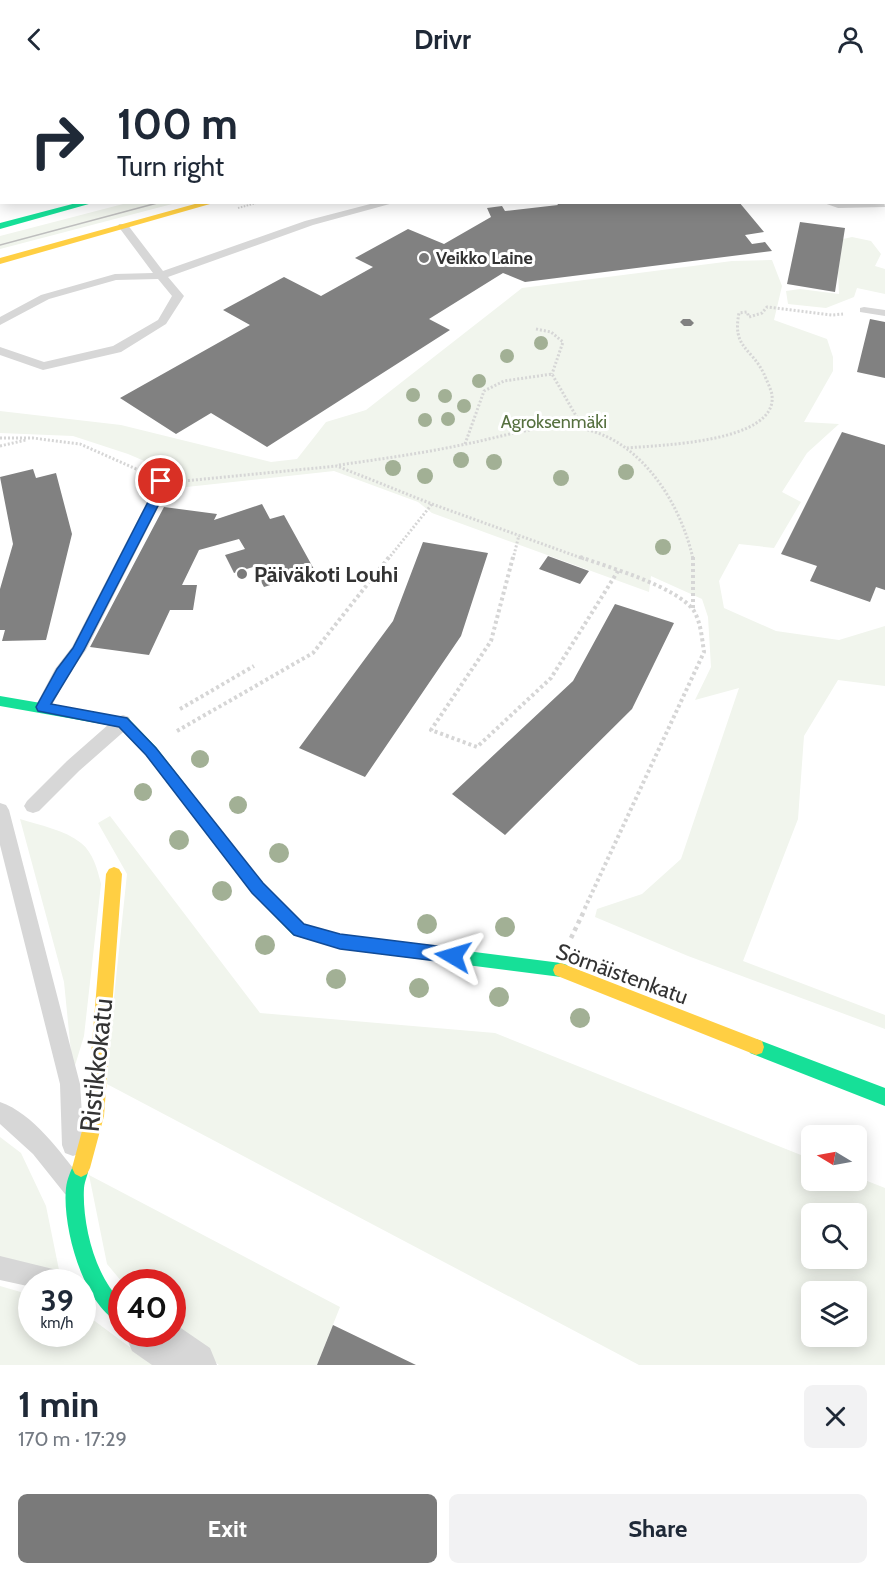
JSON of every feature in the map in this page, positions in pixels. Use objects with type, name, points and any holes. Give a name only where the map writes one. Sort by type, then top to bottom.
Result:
[{"type":"street","points":[[0,226],[84,204]]},
{"type":"street","points":[[0,261],[206,204]]},
{"type":"street","points":[[0,701],[123,722]]},
{"type":"street","name":"Sörnäistenkatu","points":[[123,722],[147,747],[257,888],[299,930],[340,942],[555,968],[885,1097]]},
{"type":"street","name":"Ristikkokatu","points":[[89,1269],[81,1239],[75,1189],[95,1116],[114,874]]},
{"type":"street","name":"Ristikkokatu","points":[[96,1295],[108,1304]]},
{"type":"street","points":[[167,1347],[193,1365]]},
{"type":"lane","points":[[0,322],[45,297],[115,278],[160,276],[309,224],[384,204]]},
{"type":"lane","points":[[834,204],[885,204]]},
{"type":"lane","points":[[0,351],[43,366],[117,349],[162,322],[178,296],[123,226]]},
{"type":"lane","points":[[864,310],[885,313]]},
{"type":"lane","points":[[43,707],[78,650],[156,498],[161,481]]},
{"type":"lane","points":[[33,806],[73,766],[123,722]]},
{"type":"lane","points":[[0,810],[70,1084],[75,1189]]},
{"type":"lane","points":[[0,1113],[6,1115],[40,1146],[75,1189]]},
{"type":"lane","points":[[0,1268],[18,1272]]},
{"type":"path","points":[[627,448],[705,441],[728,435],[758,422],[770,410],[774,400],[772,390],[763,371],[738,342],[735,332],[739,313],[747,312],[749,317],[762,313],[767,307],[832,315],[864,310]]},
{"type":"path","points":[[536,329],[547,330],[557,335],[563,342],[552,374],[583,428]]},
{"type":"path","points":[[465,444],[484,390],[504,381],[552,374]]},
{"type":"path","points":[[0,438],[33,438],[80,444],[161,481],[206,479],[336,466],[406,456],[544,429],[583,428],[627,448],[649,468],[678,512],[693,558],[693,610],[701,630],[704,652],[624,827],[555,968]]},
{"type":"path","points":[[0,446],[33,438]]},
{"type":"path","points":[[336,466],[432,504],[660,586],[693,610]]},
{"type":"path","points":[[147,747],[313,654],[432,504]]},
{"type":"path","points":[[519,536],[491,641],[431,729],[477,747],[552,678],[618,571]]},
{"type":"path","points":[[180,709],[254,666]]},
{"type":"green space","points":[[123,204],[172,204],[0,249],[0,236]]},
{"type":"green space","points":[[852,237],[871,241],[881,254],[875,266],[885,269],[885,294],[857,288],[854,297],[826,308],[788,304],[786,291],[800,289],[839,294],[838,273],[843,239]]},
{"type":"green space","name":"Agroksenmäki","points":[[772,260],[782,286],[774,320],[827,339],[833,357],[833,371],[804,422],[839,424],[807,453],[782,492],[801,502],[774,548],[739,544],[719,581],[724,608],[776,631],[839,640],[885,626],[885,686],[838,680],[804,736],[798,819],[743,961],[885,1015],[885,1029],[688,956],[595,917],[597,909],[642,894],[681,859],[739,688],[695,700],[711,667],[708,617],[702,599],[651,576],[649,592],[432,513],[418,502],[334,471],[168,489],[175,474],[128,454],[73,436],[0,433],[0,411],[121,425],[271,462],[297,459],[326,422],[366,410],[522,288],[732,261]]},
{"type":"green space","points":[[110,816],[260,1013],[495,1033],[801,1155],[801,1191],[867,1191],[867,1181],[885,1188],[885,1365],[639,1365],[105,1083],[127,874],[98,823]]},
{"type":"green space","points":[[20,819],[75,838],[92,856],[101,884],[84,1036],[73,1072],[64,982]]},
{"type":"green space","points":[[0,1137],[21,1153],[46,1206],[59,1269],[32,1267],[0,1258]]},
{"type":"green space","points":[[89,1175],[340,1307],[317,1365],[219,1365],[186,1340],[186,1269],[111,1269],[107,1264]]},
{"type":"green space","points":[[0,1286],[18,1291],[18,1347],[96,1347],[96,1322],[108,1331],[108,1347],[130,1347],[154,1365],[0,1365]]},
{"type":"building","points":[[741,204],[764,232],[745,235],[752,244],[765,242],[772,251],[525,282],[503,273],[429,319],[450,330],[267,447],[211,413],[176,434],[120,398],[250,325],[223,310],[284,277],[321,296],[373,267],[355,258],[408,229],[444,244],[491,217],[487,208],[502,206],[505,211],[558,205]]},
{"type":"building","points":[[800,222],[845,228],[835,292],[787,284]]},
{"type":"building","points":[[683,319],[690,319],[694,323],[691,326],[684,326],[680,322]]},
{"type":"building","points":[[870,319],[885,322],[885,378],[857,372]]},
{"type":"building","points":[[842,432],[885,445],[885,590],[876,587],[870,602],[810,581],[817,566],[781,554]]},
{"type":"building","points":[[33,469],[36,478],[56,473],[72,534],[46,640],[2,641],[5,630],[0,630],[0,589],[13,544],[0,477]]},
{"type":"building","points":[[262,504],[270,519],[284,515],[315,571],[264,587],[253,567],[234,573],[225,555],[245,549],[239,539],[199,550],[182,585],[197,585],[193,610],[170,610],[149,655],[90,647],[164,507],[217,514],[214,520]]},
{"type":"building","points":[[423,542],[488,553],[461,636],[365,777],[299,748],[393,621]]},
{"type":"building","points":[[548,556],[589,571],[580,584],[539,569]]},
{"type":"building","points":[[615,604],[674,623],[632,709],[505,835],[452,794],[573,681]]},
{"type":"building","points":[[333,1325],[416,1365],[317,1365]]},
{"type":"tram line","points":[[0,245],[154,204]]},
{"type":"traffic: fast","points":[[0,226],[84,204]]},
{"type":"traffic: fast","points":[[0,701],[123,722],[151,751],[257,888],[299,930],[341,942],[561,970]]},
{"type":"traffic: fast","points":[[756,1047],[885,1097]]},
{"type":"traffic: fast","points":[[81,1168],[75,1187],[81,1241],[92,1275],[108,1301]]},
{"type":"traffic: slow","points":[[0,261],[206,204]]},
{"type":"traffic: slow","points":[[81,1168],[95,1116],[114,874]]},
{"type":"traffic: slow","points":[[561,970],[756,1047]]},
{"type":"place","name":"Veikko Laine","points":[[424,258]]},
{"type":"place","name":"Päiväkoti Louhi","points":[[242,574]]},
{"type":"route","points":[[161,481],[156,498],[78,650],[43,707],[123,722],[151,752],[257,888],[299,930],[340,942],[453,956]]}]
